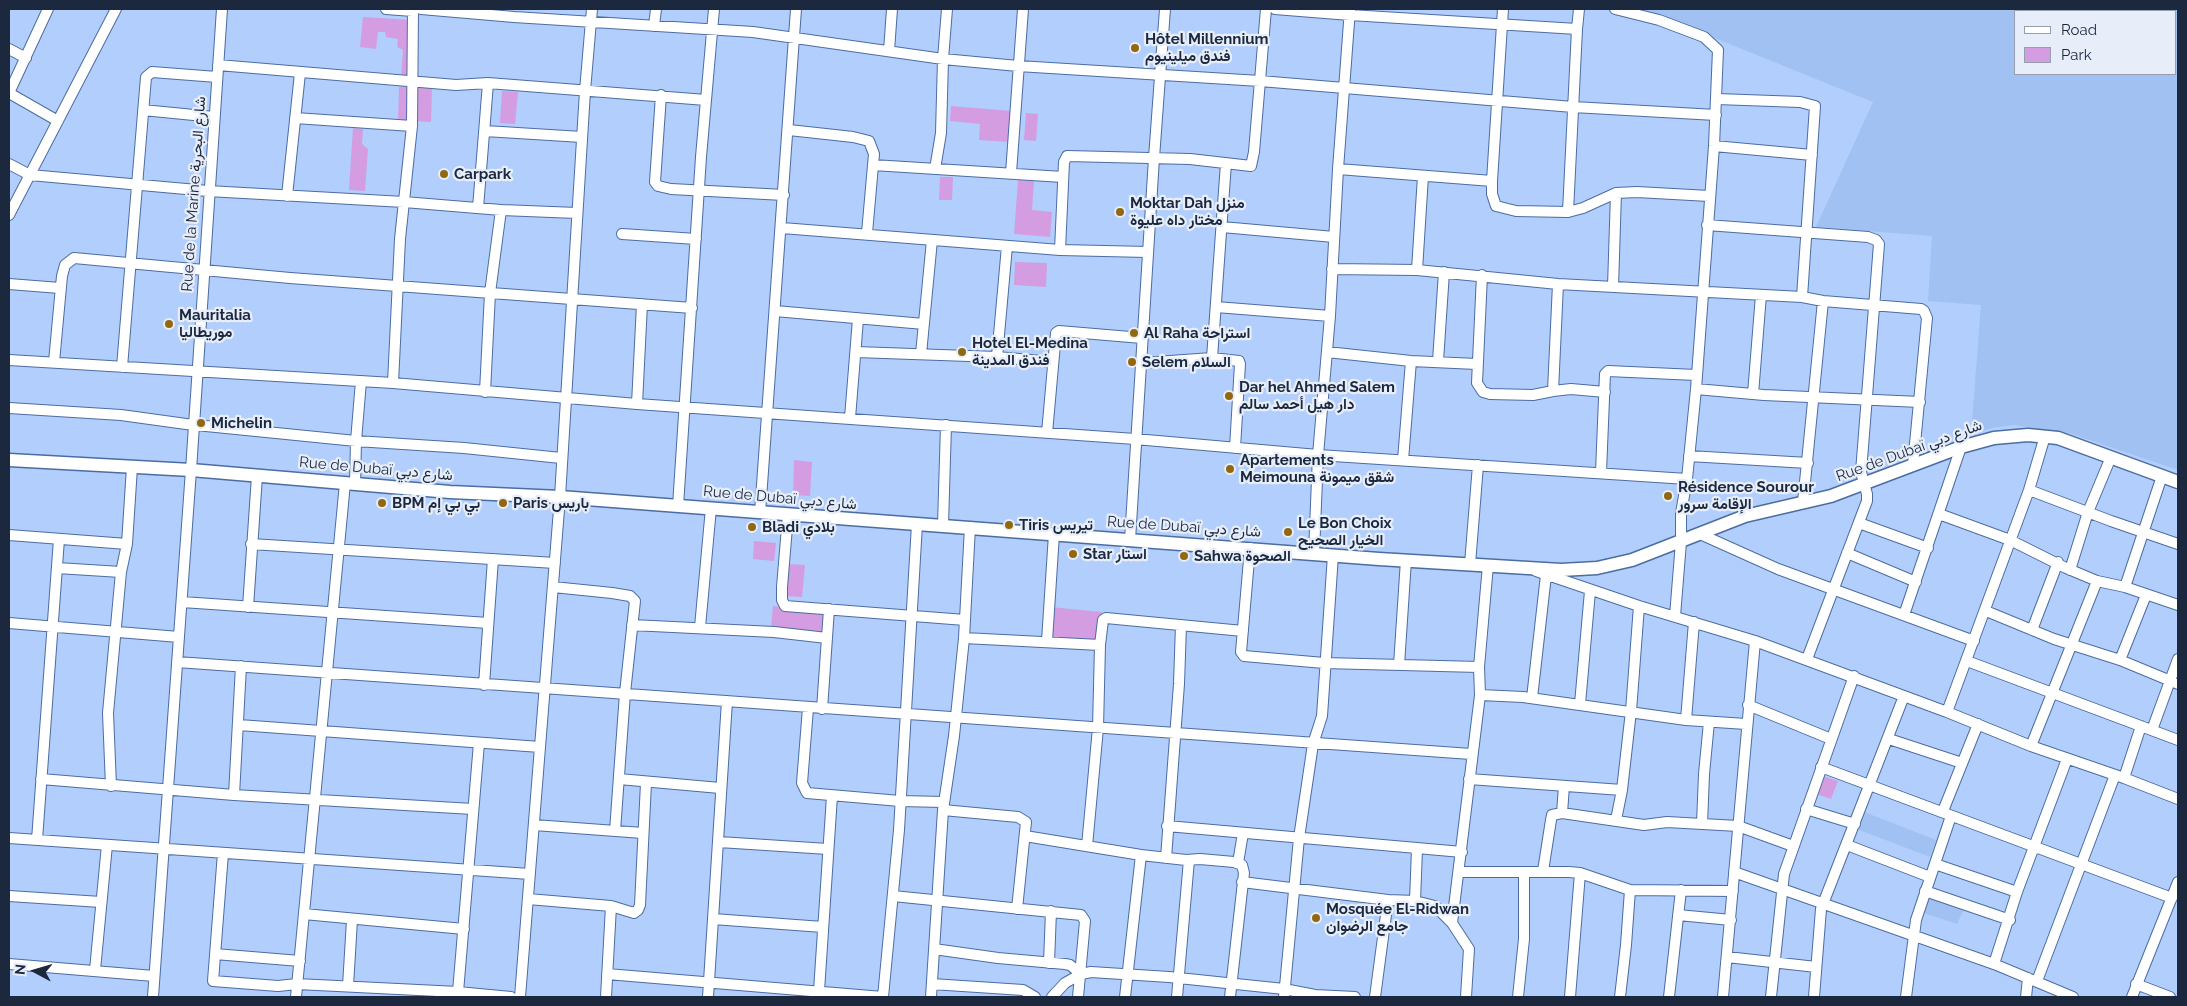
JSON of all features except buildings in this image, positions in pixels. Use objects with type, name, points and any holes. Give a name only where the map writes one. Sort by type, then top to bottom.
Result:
[{"type":"street","points":[[48,9],[9,93],[58,121]]},
{"type":"street","points":[[9,215],[116,9]]},
{"type":"street","name":"Rue de la Marine شارع البحرية","points":[[153,997],[222,9]]},
{"type":"street","points":[[386,9],[415,9],[753,32],[943,59],[1018,66],[1345,87],[1496,102],[1716,115]]},
{"type":"street","points":[[393,383],[404,202],[412,126],[411,81],[415,9]]},
{"type":"street","points":[[520,997],[560,497],[571,299],[592,9]]},
{"type":"street","points":[[654,26],[656,9]]},
{"type":"street","points":[[678,506],[699,190],[714,9]]},
{"type":"street","points":[[760,513],[789,130],[796,9]]},
{"type":"street","points":[[889,51],[892,9]]},
{"type":"street","points":[[935,168],[941,133],[943,59],[947,9]]},
{"type":"street","points":[[1011,173],[1023,9]]},
{"type":"street","points":[[1130,540],[1154,158],[1166,9]]},
{"type":"street","points":[[1060,250],[1064,162],[1067,156],[1190,159],[1251,166],[1254,152],[1266,9]]},
{"type":"street","points":[[1275,9],[1350,12],[1577,29]]},
{"type":"street","points":[[1503,9],[1492,181],[1492,194],[1496,206],[1516,211],[1568,212],[1584,208],[1616,192],[1709,196]]},
{"type":"street","points":[[1568,212],[1579,9]]},
{"type":"street","points":[[1615,9],[1659,20],[1704,37],[1718,50],[1714,146],[1696,389],[1687,479],[1681,514],[1681,542],[1675,616]]},
{"type":"street","points":[[1314,553],[1318,455],[1330,316],[1338,169],[1350,12]]},
{"type":"street","points":[[9,49],[26,58]]},
{"type":"street","points":[[218,65],[456,85],[488,83],[706,100]]},
{"type":"street","points":[[122,367],[146,77],[152,72],[217,77]]},
{"type":"street","points":[[287,196],[300,73]]},
{"type":"street","points":[[478,208],[488,83]]},
{"type":"street","points":[[661,95],[655,182],[663,189],[784,195]]},
{"type":"street","points":[[1717,99],[1800,102],[1815,106],[1808,231],[1802,297]]},
{"type":"street","points":[[143,110],[214,117]]},
{"type":"street","points":[[294,118],[412,126]]},
{"type":"street","points":[[789,130],[853,137],[869,141],[873,150],[867,233]]},
{"type":"street","points":[[485,131],[582,137]]},
{"type":"street","points":[[1714,146],[1812,155]]},
{"type":"street","points":[[1212,358],[1226,163]]},
{"type":"street","points":[[9,164],[30,175],[208,191],[404,202],[500,210],[577,213]]},
{"type":"street","points":[[872,165],[1063,177]]},
{"type":"street","points":[[1338,169],[1492,181]]},
{"type":"street","points":[[1417,270],[1423,176]]},
{"type":"street","points":[[1613,287],[1616,192]]},
{"type":"street","points":[[485,392],[490,293],[500,210]]},
{"type":"street","points":[[1707,225],[1808,231],[1868,237],[1876,240],[1879,244],[1868,399],[1864,424],[1862,472],[1867,501],[1807,660]]},
{"type":"street","points":[[1222,227],[1334,237]]},
{"type":"street","points":[[782,228],[867,233],[1060,250],[1148,252]]},
{"type":"street","points":[[622,234],[696,239]]},
{"type":"street","points":[[921,354],[932,240]]},
{"type":"street","points":[[997,357],[1007,246]]},
{"type":"street","points":[[54,362],[60,288],[65,265],[74,258],[398,286],[692,308]]},
{"type":"street","points":[[1332,269],[1417,270],[1558,284],[1802,297],[1823,301],[1921,309],[1926,313],[1927,318],[1913,465]]},
{"type":"street","points":[[1438,361],[1444,272]]},
{"type":"street","points":[[1482,275],[1477,383],[1483,392],[1532,395],[1572,389],[1605,392]]},
{"type":"street","points":[[9,284],[60,288]]},
{"type":"street","points":[[1553,391],[1558,284]]},
{"type":"street","points":[[1753,394],[1761,295]]},
{"type":"street","points":[[1803,502],[1815,397],[1823,301]]},
{"type":"street","points":[[637,404],[642,304]]},
{"type":"street","points":[[1216,307],[1330,316]]},
{"type":"street","points":[[775,311],[924,324]]},
{"type":"street","points":[[850,418],[858,318]]},
{"type":"street","points":[[1047,433],[1054,337],[1056,332],[1142,338]]},
{"type":"street","points":[[856,352],[997,357],[1053,362]]},
{"type":"street","points":[[1327,352],[1411,361],[1477,364]]},
{"type":"street","points":[[1142,363],[1212,358],[1235,360],[1240,364],[1235,448]]},
{"type":"street","points":[[9,360],[393,383],[485,392],[565,396],[637,404],[1135,439],[1318,455],[1687,479]]},
{"type":"street","points":[[1403,460],[1411,361]]},
{"type":"street","points":[[1601,472],[1605,374],[1608,372],[1696,375]]},
{"type":"street","points":[[296,997],[338,550],[356,441],[361,381]]},
{"type":"street","points":[[1696,389],[1753,394],[1920,402]]},
{"type":"street","points":[[9,408],[121,415],[193,425],[356,441],[464,448],[561,458]]},
{"type":"street","points":[[943,525],[946,426]]},
{"type":"street","points":[[1947,712],[1986,611],[2029,490],[2045,436]]},
{"type":"street","name":"Rue de Dubaï شارع دبي","points":[[9,460],[191,470],[450,492],[560,497],[1333,555],[1579,570],[1632,560],[1745,516],[1803,502],[1864,484],[1962,447],[2002,437],[2045,436],[2070,441],[2178,482]]},
{"type":"street","points":[[1904,615],[1962,447]]},
{"type":"street","points":[[1689,456],[1808,463]]},
{"type":"street","points":[[2070,570],[2088,512],[2111,457]]},
{"type":"street","points":[[1470,564],[1478,465]]},
{"type":"street","points":[[111,786],[108,713],[121,572],[127,544],[132,467]]},
{"type":"street","points":[[248,607],[257,476]]},
{"type":"street","points":[[2125,587],[2162,476]]},
{"type":"street","points":[[2029,490],[2178,544]]},
{"type":"street","points":[[700,627],[711,508]]},
{"type":"street","points":[[1939,514],[2010,540],[2058,562],[2070,570],[2178,606]]},
{"type":"street","points":[[788,515],[782,600],[785,606],[965,620]]},
{"type":"street","points":[[1859,523],[1928,548]]},
{"type":"street","points":[[607,974],[819,991],[840,995],[883,997],[900,801],[917,524]]},
{"type":"street","points":[[931,997],[943,806],[956,718],[964,638],[970,527]]},
{"type":"street","points":[[1047,641],[1054,534]]},
{"type":"street","points":[[1700,534],[1778,569],[1974,641]]},
{"type":"street","points":[[9,535],[127,544]]},
{"type":"street","points":[[37,840],[59,539]]},
{"type":"street","points":[[252,544],[555,563]]},
{"type":"street","points":[[1250,548],[1241,652],[1246,657],[1324,664],[1479,667]]},
{"type":"street","points":[[1847,553],[1916,582]]},
{"type":"street","points":[[1284,993],[1299,838],[1313,744],[1322,716],[1324,664],[1333,555]]},
{"type":"street","points":[[484,685],[492,559]]},
{"type":"street","points":[[1399,666],[1406,560]]},
{"type":"street","points":[[2032,630],[2058,562]]},
{"type":"street","points":[[1452,923],[1480,695],[1479,667],[1488,565]]},
{"type":"street","points":[[57,568],[121,572]]},
{"type":"street","points":[[1528,568],[1639,606],[1755,641],[1854,676],[2032,746],[2178,799]]},
{"type":"street","points":[[1532,698],[1546,575]]},
{"type":"street","points":[[2032,746],[2070,644],[2098,580]]},
{"type":"street","points":[[553,587],[612,593],[633,598],[635,601],[625,693],[615,831]]},
{"type":"street","points":[[1580,704],[1590,590]]},
{"type":"street","points":[[2120,660],[2146,595]]},
{"type":"street","points":[[182,602],[488,623]]},
{"type":"street","points":[[1616,820],[1622,790],[1631,711],[1639,606]]},
{"type":"street","points":[[822,709],[829,609]]},
{"type":"street","points":[[1986,611],[2032,630],[2120,660],[2174,682]]},
{"type":"street","points":[[1087,846],[1098,728],[1102,621],[1106,618],[1243,631]]},
{"type":"street","points":[[1686,720],[1694,622]]},
{"type":"street","points":[[9,623],[179,637]]},
{"type":"street","points":[[632,625],[700,627],[827,638]]},
{"type":"street","points":[[1166,858],[1179,684],[1181,625]]},
{"type":"street","points":[[964,638],[1100,645]]},
{"type":"street","points":[[1723,997],[1731,920],[1746,724],[1755,641]]},
{"type":"street","points":[[2152,730],[2174,682],[2178,659]]},
{"type":"street","points":[[1967,661],[2178,740]]},
{"type":"street","points":[[177,662],[1472,754]]},
{"type":"street","points":[[234,795],[241,666]]},
{"type":"street","points":[[1771,997],[1781,888],[1793,846],[1854,676]]},
{"type":"street","points":[[1480,695],[1532,698],[1686,720],[1746,724]]},
{"type":"street","points":[[1814,997],[1820,915],[1904,696]]},
{"type":"street","points":[[708,997],[727,701]]},
{"type":"street","points":[[1748,705],[1831,739]]},
{"type":"street","points":[[808,708],[802,782],[807,793],[812,795],[943,806],[1018,817],[1026,822],[1017,909]]},
{"type":"street","points":[[1702,824],[1709,722]]},
{"type":"street","points":[[1906,997],[1913,935],[1935,864],[1947,813],[1962,763],[1978,724]]},
{"type":"street","points":[[239,725],[540,747]]},
{"type":"street","points":[[2026,997],[2141,726]]},
{"type":"street","points":[[1889,739],[1962,763]]},
{"type":"street","points":[[458,992],[479,743]]},
{"type":"street","points":[[1994,964],[2010,920],[2017,892],[2067,759]]},
{"type":"street","points":[[1822,767],[2082,866],[2172,898]]},
{"type":"street","points":[[41,779],[234,795],[473,809]]},
{"type":"street","points":[[619,779],[646,783],[720,788]]},
{"type":"street","points":[[1469,779],[1622,790]]},
{"type":"street","points":[[528,900],[611,906],[634,913],[640,905],[646,783]]},
{"type":"street","points":[[1562,813],[1564,786]]},
{"type":"street","points":[[819,991],[832,796]]},
{"type":"street","points":[[1806,809],[1855,824]]},
{"type":"street","points":[[1543,871],[1552,815],[1562,813],[1644,825],[1667,822],[1738,826],[1793,846]]},
{"type":"street","points":[[534,825],[643,833]]},
{"type":"street","points":[[1167,826],[1462,852]]},
{"type":"street","points":[[1238,863],[1243,833]]},
{"type":"street","points":[[1025,836],[1140,855],[1238,863],[1244,869],[1230,997]]},
{"type":"street","points":[[9,838],[530,874]]},
{"type":"street","points":[[719,842],[828,849]]},
{"type":"street","points":[[95,970],[107,845]]},
{"type":"street","points":[[1847,845],[1930,877]]},
{"type":"street","points":[[1414,901],[1417,849]]},
{"type":"street","points":[[223,853],[212,979],[215,981],[278,986],[298,984],[348,986],[511,997]]},
{"type":"street","points":[[1125,997],[1140,855]]},
{"type":"street","points":[[1177,997],[1189,860]]},
{"type":"street","points":[[1935,864],[2017,892]]},
{"type":"street","points":[[1459,872],[1524,873],[1543,871],[1580,873],[1630,890],[1733,891]]},
{"type":"street","points":[[1734,872],[1994,964],[2073,997]]},
{"type":"street","points":[[1518,997],[1524,939],[1524,873]]},
{"type":"street","points":[[1570,997],[1580,873]]},
{"type":"street","points":[[1242,882],[1388,900],[1414,901],[1435,906],[1452,923],[1469,949],[1466,997]]},
{"type":"street","points":[[2132,997],[2178,882]]},
{"type":"street","points":[[1620,997],[1630,890]]},
{"type":"street","points":[[1669,997],[1681,890]]},
{"type":"street","points":[[1926,891],[2010,920]]},
{"type":"street","points":[[9,896],[101,902]]},
{"type":"street","points":[[893,896],[937,902],[1082,915],[1085,921],[1078,997]]},
{"type":"street","points":[[1375,997],[1388,900]]},
{"type":"street","points":[[606,997],[611,906]]},
{"type":"street","points":[[1048,963],[1051,911]]},
{"type":"street","points":[[304,914],[464,929]]},
{"type":"street","points":[[1678,915],[1731,920]]},
{"type":"street","points":[[348,986],[352,920]]},
{"type":"street","points":[[713,920],[824,927]]},
{"type":"street","points":[[934,949],[1070,965],[1081,974]]},
{"type":"street","points":[[215,954],[300,960]]},
{"type":"street","points":[[1727,957],[1816,967]]},
{"type":"street","points":[[9,964],[154,976]]},
{"type":"street","points":[[1052,997],[1065,983],[1081,974],[1091,972],[1179,978],[1284,993],[1355,997]]},
{"type":"street","points":[[932,984],[1023,990],[1034,997]]},
{"type":"street","points":[[2136,984],[2170,997]]},
{"type":"shaded area","points":[[1624,9],[2178,9],[2178,470],[2069,433],[2014,425],[1992,428],[1971,434],[1981,305],[1928,301],[1932,236],[1816,227],[1873,102],[1690,28]]},
{"type":"shaded area","points":[[1864,812],[1936,840],[1930,857],[1857,829]]},
{"type":"shaded area","points":[[1927,896],[1964,909],[1957,924],[1921,912]]},
{"type":"green space","points":[[363,17],[412,20],[408,76],[401,76],[403,50],[397,47],[398,39],[386,37],[385,32],[378,32],[376,49],[360,47]]},
{"type":"green space","points":[[408,86],[409,121],[398,120],[399,87]]},
{"type":"green space","points":[[416,88],[432,88],[431,122],[415,121]]},
{"type":"green space","points":[[502,91],[518,92],[515,124],[500,123]]},
{"type":"green space","points":[[951,106],[1012,111],[1009,142],[979,140],[980,124],[950,121]]},
{"type":"green space","points":[[1026,113],[1038,114],[1036,141],[1024,140]]},
{"type":"green space","points":[[353,128],[363,129],[362,144],[368,149],[365,191],[349,190]]},
{"type":"green space","points":[[940,177],[953,177],[952,200],[939,200]]},
{"type":"green space","points":[[1018,180],[1034,181],[1032,210],[1052,212],[1050,237],[1014,234]]},
{"type":"green space","points":[[1015,262],[1047,263],[1046,287],[1014,285]]},
{"type":"green space","points":[[794,460],[812,462],[810,496],[793,495]]},
{"type":"green space","points":[[754,541],[776,543],[774,561],[753,559]]},
{"type":"green space","points":[[786,564],[805,565],[802,597],[784,596]]},
{"type":"green space","points":[[773,606],[827,612],[825,634],[771,627]]},
{"type":"green space","points":[[1050,607],[1102,612],[1100,643],[1049,641]]},
{"type":"green space","points":[[1820,775],[1838,781],[1831,799],[1814,793]]},
{"type":"place","name":"Hôtel Millennium فندق ميلينيوم","points":[[1135,48]]},
{"type":"place","name":"Carpark","points":[[444,174]]},
{"type":"place","name":"Moktar Dah منزل مختار داه عليوة","points":[[1120,212]]},
{"type":"place","name":"Mauritalia موريطاليا","points":[[169,324]]},
{"type":"place","name":"Al Raha استراحة","points":[[1134,333]]},
{"type":"place","name":"Hotel El-Medina فندق المدينة","points":[[962,352]]},
{"type":"place","name":"Selem السلام","points":[[1132,362]]},
{"type":"place","name":"Dar hel Ahmed Salem دار هيل أحمد سالم","points":[[1229,396]]},
{"type":"place","name":"Michelin","points":[[201,423]]},
{"type":"place","name":"Apartements Meimouna شقق ميمونة","points":[[1230,469]]},
{"type":"place","name":"Résidence Sourour الإقامة سرور","points":[[1668,496]]},
{"type":"place","name":"BPM بي بي إم","points":[[382,503]]},
{"type":"place","name":"Paris باريس","points":[[503,503]]},
{"type":"place","name":"Tiris تيريس","points":[[1009,525]]},
{"type":"place","name":"Bladi بلادي","points":[[752,527]]},
{"type":"place","name":"Le Bon Choix الخيار الصحيح","points":[[1288,532]]},
{"type":"place","name":"Star استار","points":[[1073,554]]},
{"type":"place","name":"Sahwa الصحوة","points":[[1184,556]]},
{"type":"place","name":"Mosquée El-Ridwan جامع الرضوان","points":[[1316,918]]}]
